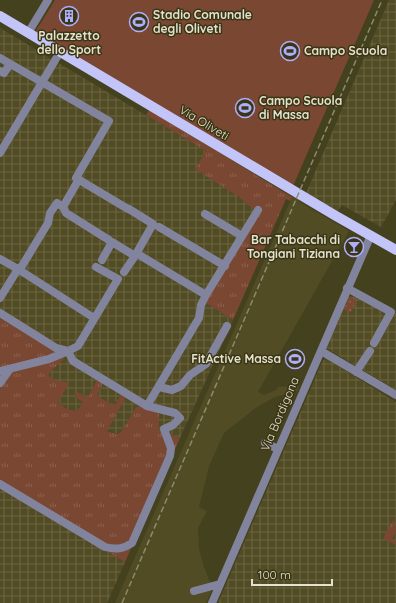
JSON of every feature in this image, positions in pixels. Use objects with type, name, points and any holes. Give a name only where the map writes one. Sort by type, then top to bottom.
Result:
[{"type":"main road","name":"Via Oliveti","points":[[0,16],[336,216],[396,250]]},
{"type":"street","points":[[28,33],[48,0]]},
{"type":"street","points":[[0,153],[60,52]]},
{"type":"street","points":[[0,58],[109,121],[76,178],[224,266]]},
{"type":"street","points":[[0,71],[4,73],[10,64]]},
{"type":"street","points":[[63,207],[79,179]]},
{"type":"street","points":[[0,298],[18,269],[22,266],[48,223],[50,213],[57,203],[63,207],[66,214],[206,295]]},
{"type":"street","points":[[147,406],[200,318],[201,305],[206,295],[258,210]]},
{"type":"street","points":[[205,214],[242,236]]},
{"type":"street","points":[[0,371],[49,359],[78,346],[121,275],[138,255],[156,226]]},
{"type":"street","name":"Via Bordigona","points":[[212,603],[371,235]]},
{"type":"street","points":[[111,241],[99,264],[121,275]]},
{"type":"street","points":[[0,259],[94,318]]},
{"type":"street","points":[[347,288],[391,312],[372,347],[356,372]]},
{"type":"street","points":[[0,313],[56,348],[68,351],[73,361],[147,406],[175,413],[180,418],[173,425],[164,429],[171,448],[170,456],[132,543],[126,547],[120,549],[105,546],[0,484]]},
{"type":"street","points":[[159,387],[172,390],[181,386],[190,375],[206,364],[227,326]]},
{"type":"street","points":[[321,351],[396,395]]},
{"type":"street","points":[[0,383],[10,369]]},
{"type":"street","points":[[265,443],[278,449]]},
{"type":"street","points":[[194,591],[220,584]]},
{"type":"shaded area","points":[[389,0],[396,0],[396,200],[381,227],[342,205],[337,212],[306,193]]},
{"type":"shaded area","points":[[0,28],[206,151],[196,169],[239,197],[253,209],[256,207],[206,303],[233,320],[180,438],[159,429],[136,407],[121,432],[117,434],[107,430],[126,397],[112,404],[97,396],[103,383],[97,380],[88,397],[77,392],[83,402],[77,411],[67,409],[58,402],[55,381],[49,376],[49,373],[65,357],[0,318]]},
{"type":"shaded area","points":[[296,188],[302,191],[298,201],[349,231],[258,392],[264,395],[276,390],[278,387],[299,386],[298,391],[275,397],[257,407],[224,433],[209,466],[199,507],[207,511],[198,528],[199,549],[204,567],[210,582],[215,582],[206,603],[115,603]]},
{"type":"shaded area","points":[[348,296],[358,296],[396,313],[396,390],[326,348]]},
{"type":"shaded area","points":[[327,359],[396,402],[396,603],[218,603],[323,360]]},
{"type":"shaded area","points":[[0,488],[125,562],[107,603],[0,603]]},
{"type":"green space","points":[[55,0],[374,0],[293,186],[34,34]]},
{"type":"green space","points":[[149,110],[292,197],[290,201],[286,199],[233,320],[206,303],[256,207],[253,209],[239,197],[195,169],[206,151],[146,115]]},
{"type":"green space","points":[[349,297],[354,297],[356,303],[351,312],[344,310]]},
{"type":"green space","points":[[0,318],[65,358],[49,373],[49,376],[55,380],[69,383],[58,402],[67,409],[77,411],[83,402],[74,396],[77,392],[88,397],[97,380],[103,383],[97,396],[112,404],[116,403],[121,395],[126,397],[107,431],[117,434],[121,432],[136,407],[140,407],[159,413],[159,429],[180,438],[125,562],[0,488]]},
{"type":"green space","points":[[394,519],[396,532],[392,539],[396,541],[396,545],[383,538]]},
{"type":"railway","points":[[122,603],[382,0]]},
{"type":"place","name":"Palazzetto dello Sport","points":[[69,16]]},
{"type":"place","name":"Stadio Comunale degli Oliveti","points":[[139,22]]},
{"type":"place","name":"Campo Scuola","points":[[290,51]]},
{"type":"place","name":"Campo Scuola di Massa","points":[[245,108]]},
{"type":"place","name":"Bar Tabacchi di Tongiani Tiziana","points":[[354,247]]},
{"type":"place","name":"FitActive Massa","points":[[295,359]]}]
